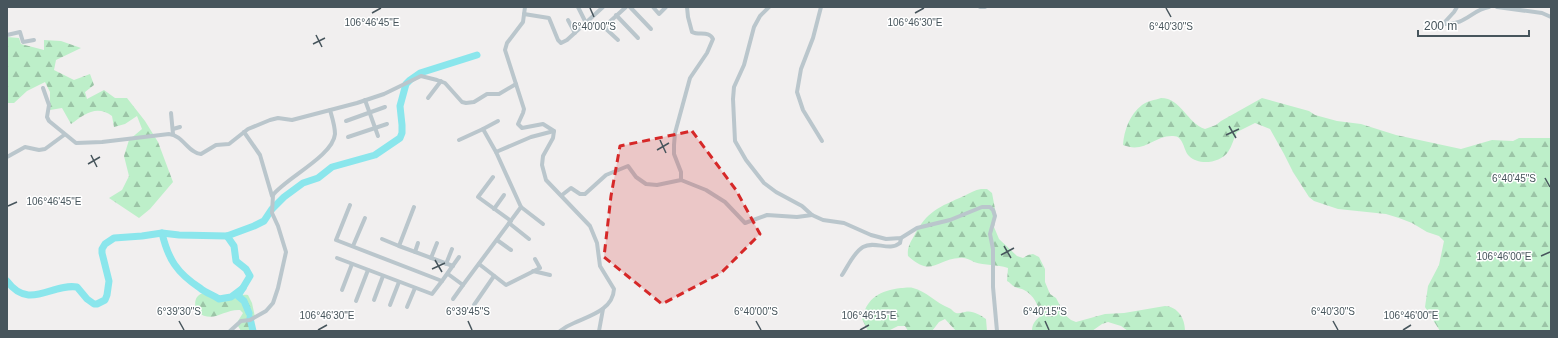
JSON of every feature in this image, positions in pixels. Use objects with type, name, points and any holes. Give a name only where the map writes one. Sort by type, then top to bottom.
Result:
[{"type":"street","points":[[524,7],[523,22],[509,39],[505,48],[524,111],[519,121],[519,126],[526,128],[543,124],[554,131]]},
{"type":"street","points":[[578,7],[586,23],[604,27],[618,40]]},
{"type":"street","points":[[524,14],[548,18],[560,42],[565,41],[575,33],[603,7]]},
{"type":"street","points":[[604,27],[626,7]]},
{"type":"street","points":[[630,7],[651,29]]},
{"type":"street","points":[[653,7],[659,14],[666,7]]},
{"type":"street","points":[[681,180],[681,172],[674,154],[675,133],[692,74],[710,49],[713,39],[712,36],[708,34],[695,34],[692,32],[687,7]]},
{"type":"street","points":[[769,7],[755,23],[744,65],[734,87],[733,99],[736,140],[746,160],[764,183],[802,206],[812,215],[823,220],[844,224],[877,237],[890,240],[901,238],[917,228],[950,220],[982,207],[992,209],[995,216],[990,234],[993,249],[993,287],[997,331]]},
{"type":"street","points":[[821,7],[813,38],[801,69],[797,92],[803,110],[822,141]]},
{"type":"street","points":[[980,7],[985,7]]},
{"type":"street","points":[[1457,7],[1443,24],[1452,25],[1459,23],[1483,8],[1489,7]]},
{"type":"street","points":[[1497,7],[1542,13],[1551,17]]},
{"type":"street","points":[[616,15],[638,38]]},
{"type":"street","points":[[568,20],[575,33]]},
{"type":"street","points":[[7,35],[20,32],[24,42],[34,40]]},
{"type":"street","points":[[43,88],[49,105],[48,119],[64,135],[76,143],[81,144],[173,134],[196,153],[201,154],[216,145],[229,144],[244,132],[274,118],[292,120],[330,110],[384,94],[424,76],[440,81],[452,89],[462,102],[469,104],[487,94],[498,94],[516,84]]},
{"type":"street","points":[[428,98],[440,81]]},
{"type":"street","points":[[365,100],[378,136]]},
{"type":"street","points":[[346,121],[385,107]]},
{"type":"street","points":[[230,331],[241,321],[256,318],[266,311],[273,303],[286,252],[284,240],[272,212],[273,194],[320,156],[332,143],[335,133],[330,110]]},
{"type":"street","points":[[171,113],[173,134]]},
{"type":"street","points":[[459,140],[498,121]]},
{"type":"street","points":[[348,137],[387,124]]},
{"type":"street","points":[[173,129],[180,127]]},
{"type":"street","points":[[483,128],[496,152],[521,207],[544,224]]},
{"type":"street","points":[[496,152],[530,137],[554,131]]},
{"type":"street","points":[[554,131],[553,138],[543,156],[542,165],[545,175],[549,184],[562,195],[587,222],[595,235],[600,266],[614,289],[612,298],[604,308],[594,315],[574,323],[560,331]]},
{"type":"street","points":[[244,132],[260,155],[272,200]]},
{"type":"street","points":[[7,157],[25,147],[39,150],[44,149],[64,135]]},
{"type":"street","points":[[562,195],[571,188],[580,194],[585,194],[606,175],[627,166],[638,179],[646,184],[657,185],[681,180],[706,190],[725,202],[745,223],[767,215],[797,217],[812,215]]},
{"type":"street","points":[[493,177],[478,197],[528,238]]},
{"type":"street","points":[[494,209],[504,195]]},
{"type":"street","points":[[350,205],[336,240],[442,281]]},
{"type":"street","points":[[399,246],[414,207]]},
{"type":"street","points":[[453,299],[521,207]]},
{"type":"street","points":[[353,246],[365,218]]},
{"type":"street","points":[[842,275],[864,246],[893,246],[900,243],[901,238]]},
{"type":"street","points":[[382,239],[452,266]]},
{"type":"street","points":[[497,240],[511,250]]},
{"type":"street","points":[[415,252],[418,243]]},
{"type":"street","points":[[431,258],[436,243]]},
{"type":"street","points":[[446,264],[452,250]]},
{"type":"street","points":[[337,258],[432,294],[459,258]]},
{"type":"street","points":[[478,264],[506,285],[540,268],[535,259]]},
{"type":"street","points":[[342,290],[352,264]]},
{"type":"street","points":[[356,301],[368,270]]},
{"type":"street","points":[[532,271],[550,275]]},
{"type":"street","points":[[448,274],[463,285]]},
{"type":"street","points":[[374,300],[383,276]]},
{"type":"street","points":[[474,304],[494,276]]},
{"type":"street","points":[[390,305],[399,282]]},
{"type":"street","points":[[407,308],[415,288]]},
{"type":"street","points":[[599,331],[604,308]]},
{"type":"highlighted area","points":[[692,131],[736,190],[760,234],[721,273],[662,304],[604,257],[611,196],[620,146]]},
{"type":"green space","points":[[7,37],[19,38],[21,44],[44,50],[44,40],[61,41],[81,48],[56,60],[54,70],[74,80],[90,74],[94,85],[85,92],[87,99],[104,90],[115,98],[127,98],[145,121],[158,142],[173,182],[150,209],[139,218],[109,198],[122,190],[129,176],[124,156],[129,140],[142,129],[137,116],[125,124],[114,127],[112,116],[101,111],[95,111],[85,114],[71,124],[62,108],[50,110],[50,92],[45,82],[27,91],[14,103],[7,103]]},
{"type":"green space","points":[[1161,98],[1174,102],[1193,122],[1205,129],[1216,125],[1262,98],[1309,111],[1315,115],[1337,121],[1361,124],[1396,135],[1461,149],[1492,140],[1513,141],[1519,138],[1551,138],[1551,331],[1440,331],[1425,307],[1428,286],[1439,265],[1444,241],[1439,236],[1427,232],[1412,223],[1386,214],[1338,209],[1314,201],[1309,197],[1293,172],[1270,129],[1255,123],[1237,132],[1228,152],[1220,159],[1209,162],[1193,159],[1187,153],[1179,138],[1173,136],[1160,138],[1143,146],[1131,147],[1123,145],[1126,128],[1134,113],[1144,104]]},
{"type":"green space","points":[[981,189],[987,189],[992,193],[996,214],[994,227],[999,239],[1017,256],[1023,258],[1033,254],[1039,257],[1045,269],[1045,282],[1050,294],[1056,298],[1065,315],[1071,320],[1076,322],[1105,314],[1124,313],[1165,306],[1174,308],[1180,314],[1184,322],[1185,331],[1128,331],[1121,326],[1108,322],[1092,331],[1032,331],[1034,322],[1041,316],[1038,308],[1035,301],[1027,292],[1007,281],[1008,268],[978,263],[962,258],[952,259],[929,267],[923,266],[908,256],[908,248],[911,241],[929,215],[947,203]]},
{"type":"green space","points":[[901,288],[910,288],[927,294],[956,313],[973,312],[979,314],[986,319],[987,331],[956,331],[945,319],[939,322],[932,331],[908,331],[905,326],[898,326],[888,331],[868,331],[862,319],[867,305],[881,293]]},
{"type":"green space","points":[[204,293],[221,301],[241,295],[248,295],[252,303],[255,317],[250,317],[249,327],[252,331],[241,331],[238,326],[238,321],[243,313],[240,310],[234,310],[208,317],[197,312],[195,306],[196,300],[198,296]]},
{"type":"waterway","points":[[7,281],[15,290],[24,294],[32,295],[68,287],[77,287],[87,299],[94,304],[97,304],[105,300],[109,281],[102,249],[105,244],[114,238],[162,233],[179,235],[227,236],[264,221],[272,209],[284,197],[303,183],[318,178],[332,167],[375,155],[400,138],[402,133],[400,106],[406,84],[410,80],[420,73],[477,55]]},
{"type":"waterway","points":[[162,233],[167,250],[179,271],[202,290],[219,299],[231,297],[243,288]]},
{"type":"waterway","points":[[227,236],[234,246],[236,261],[246,269],[250,276],[238,296],[244,301],[249,313]]},
{"type":"waterway","points":[[250,318],[253,331]]}]
